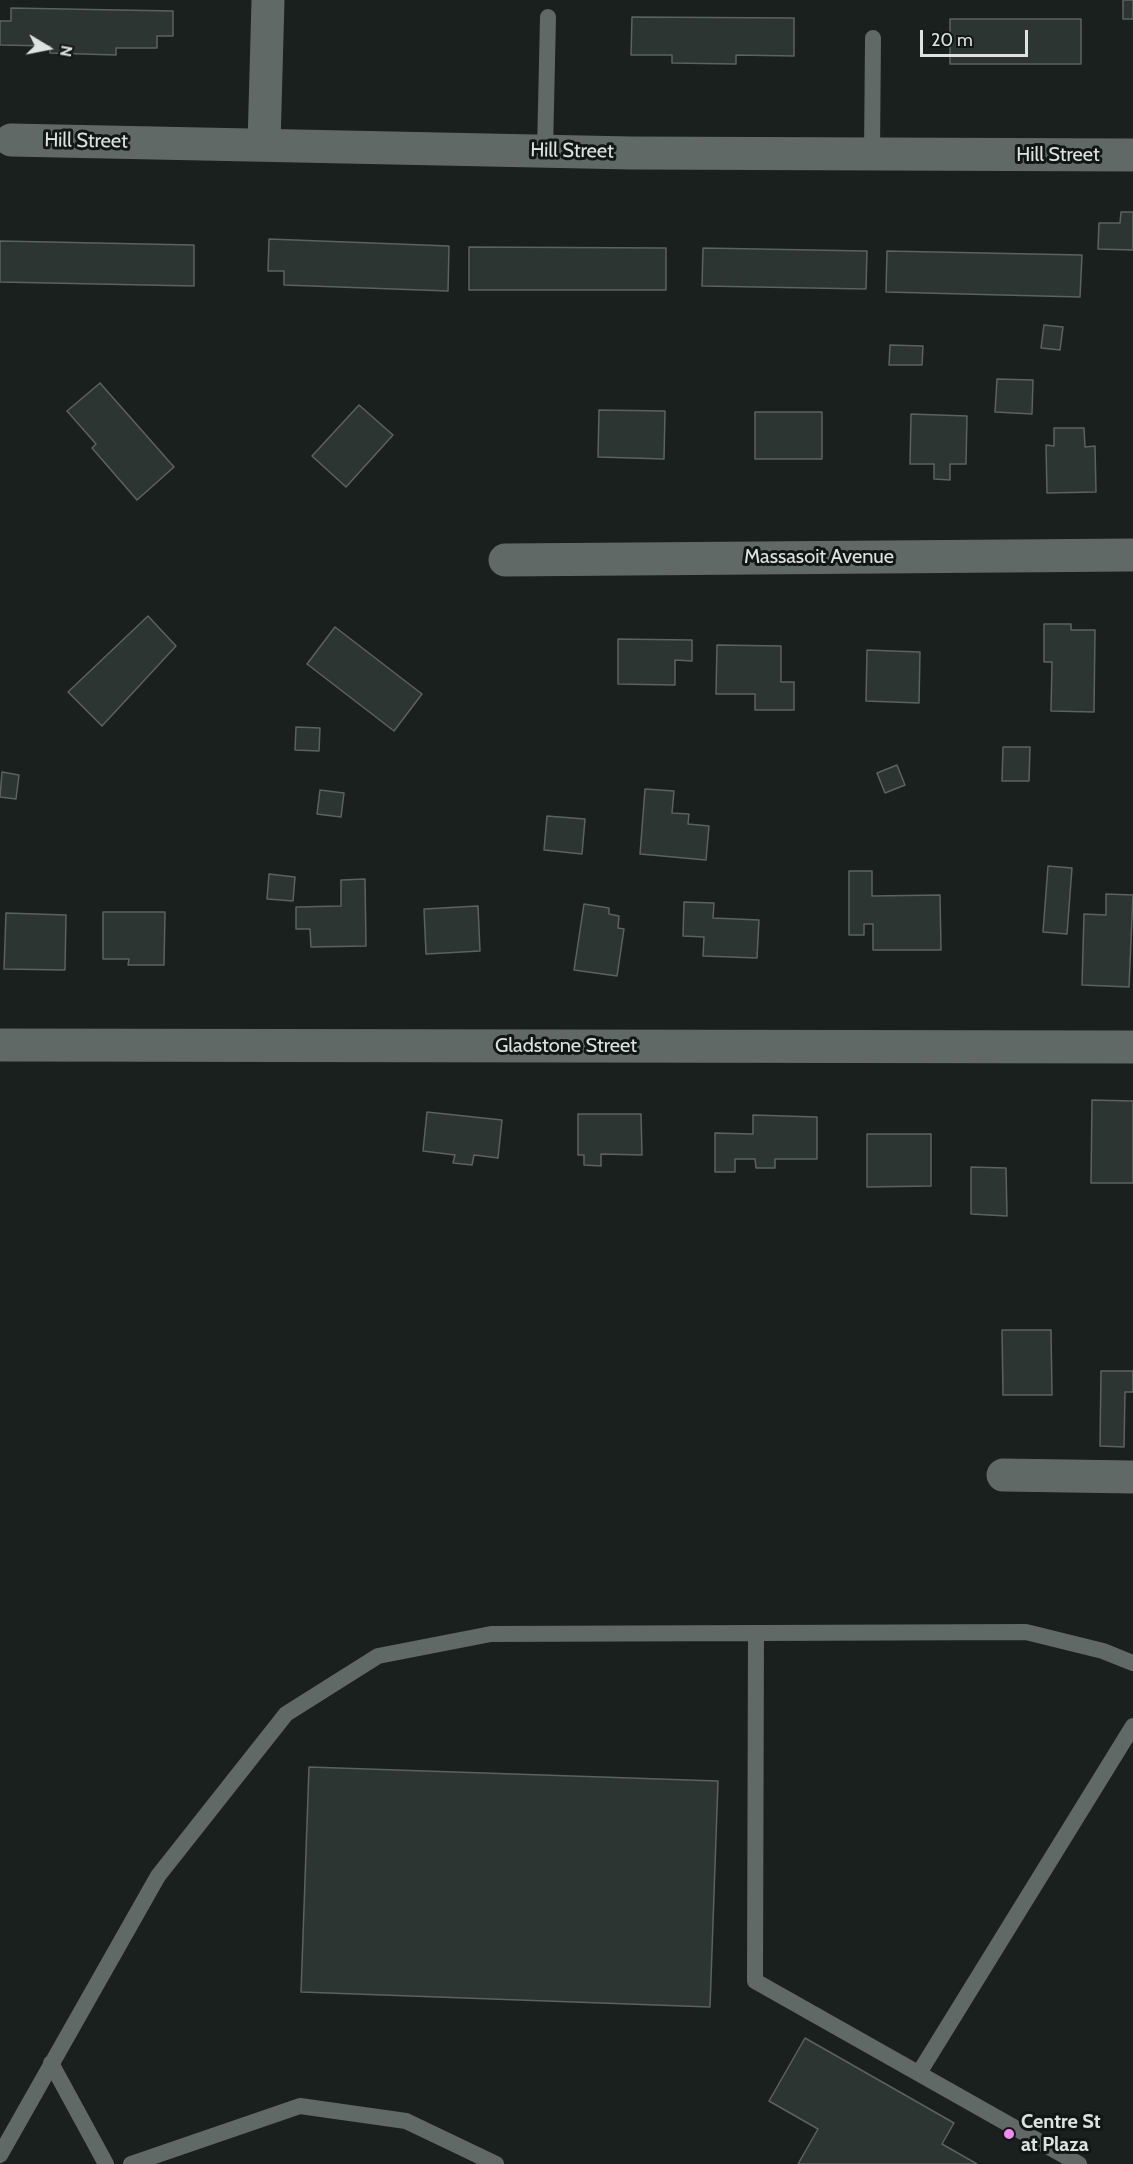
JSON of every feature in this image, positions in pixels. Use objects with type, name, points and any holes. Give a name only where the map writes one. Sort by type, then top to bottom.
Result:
[{"type":"street","points":[[264,146],[268,0]]},
{"type":"street","name":"Hill Street","points":[[5,138],[544,151],[1133,155]]},
{"type":"street","name":"Massasoit Avenue","points":[[506,560],[1133,555]]},
{"type":"street","name":"Gladstone Street","points":[[0,1045],[1133,1047]]},
{"type":"street","points":[[1003,1475],[1133,1477]]},
{"type":"lane","points":[[544,151],[549,17]]},
{"type":"lane","points":[[872,154],[873,38]]},
{"type":"lane","points":[[0,2155],[158,1876],[286,1714],[378,1656],[491,1634],[1026,1632],[1103,1651],[1133,1663]]},
{"type":"lane","points":[[756,1633],[755,1981],[1079,2164]]},
{"type":"lane","points":[[919,2073],[1133,1726]]},
{"type":"lane","points":[[51,2063],[106,2164]]},
{"type":"lane","points":[[132,2164],[300,2106],[406,2121],[496,2164]]},
{"type":"building","points":[[1123,0],[1133,0],[1133,19],[1123,19]]},
{"type":"building","points":[[11,8],[173,11],[173,36],[157,36],[157,48],[116,48],[116,55],[50,53],[50,46],[0,45],[0,21],[11,21]]},
{"type":"building","points":[[632,17],[794,18],[794,56],[736,55],[736,64],[672,63],[672,55],[631,55]]},
{"type":"building","points":[[950,19],[1081,19],[1081,64],[950,64]]},
{"type":"building","points":[[1121,212],[1133,212],[1133,250],[1098,249],[1099,223],[1120,223]]},
{"type":"building","points":[[269,239],[449,246],[448,291],[284,285],[284,271],[268,271]]},
{"type":"building","points":[[0,241],[194,245],[194,286],[0,282]]},
{"type":"building","points":[[469,247],[666,248],[666,290],[469,290]]},
{"type":"building","points":[[703,248],[867,251],[866,289],[702,286]]},
{"type":"building","points":[[887,251],[1082,255],[1080,297],[886,292]]},
{"type":"building","points":[[1044,325],[1063,327],[1060,350],[1041,348]]},
{"type":"building","points":[[890,345],[923,346],[922,365],[889,365]]},
{"type":"building","points":[[997,379],[1033,380],[1032,414],[995,412]]},
{"type":"building","points":[[100,383],[174,467],[137,500],[92,448],[96,444],[67,411]]},
{"type":"building","points":[[359,405],[393,435],[346,487],[312,456]]},
{"type":"building","points":[[599,410],[665,411],[664,459],[598,457]]},
{"type":"building","points":[[755,412],[822,412],[822,459],[755,459]]},
{"type":"building","points":[[911,414],[967,416],[966,464],[950,464],[950,480],[934,479],[934,464],[910,464]]},
{"type":"building","points":[[1054,428],[1084,428],[1085,447],[1095,446],[1096,492],[1047,493],[1046,445],[1054,446]]},
{"type":"building","points":[[148,616],[176,646],[102,726],[68,692]]},
{"type":"building","points":[[1044,624],[1071,624],[1071,630],[1095,630],[1094,712],[1051,711],[1052,662],[1044,662]]},
{"type":"building","points":[[335,627],[422,694],[394,731],[307,664]]},
{"type":"building","points":[[618,639],[692,640],[692,661],[675,660],[675,685],[618,684]]},
{"type":"building","points":[[717,645],[781,646],[781,682],[794,682],[794,710],[755,710],[755,694],[716,694]]},
{"type":"building","points":[[867,650],[920,652],[919,703],[866,701]]},
{"type":"building","points":[[296,727],[320,728],[319,751],[295,750]]},
{"type":"building","points":[[1003,747],[1030,747],[1029,781],[1002,781]]},
{"type":"building","points":[[897,765],[905,785],[885,793],[877,773]]},
{"type":"building","points":[[2,772],[19,775],[16,799],[0,797]]},
{"type":"building","points":[[645,789],[674,791],[672,813],[689,814],[688,824],[709,826],[706,860],[640,854]]},
{"type":"building","points":[[320,790],[344,793],[341,817],[317,814]]},
{"type":"building","points":[[547,816],[585,819],[582,854],[544,850]]},
{"type":"building","points":[[1048,866],[1072,868],[1067,934],[1043,932]]},
{"type":"building","points":[[849,871],[872,871],[872,896],[940,895],[941,950],[873,950],[873,924],[864,924],[864,935],[849,935]]},
{"type":"building","points":[[269,874],[295,877],[293,901],[267,899]]},
{"type":"building","points":[[365,879],[366,946],[311,947],[310,929],[296,929],[296,907],[341,906],[341,880]]},
{"type":"building","points":[[1106,894],[1133,895],[1129,987],[1082,985],[1084,914],[1106,915]]},
{"type":"building","points":[[684,902],[714,903],[713,918],[759,920],[757,958],[703,956],[704,937],[683,936]]},
{"type":"building","points":[[584,904],[609,908],[609,914],[619,916],[618,928],[624,929],[617,976],[574,970]]},
{"type":"building","points":[[478,906],[480,951],[426,954],[424,909]]},
{"type":"building","points":[[103,912],[165,912],[164,965],[128,965],[129,959],[103,959]]},
{"type":"building","points":[[6,913],[66,915],[65,970],[4,969]]},
{"type":"building","points":[[1092,1100],[1133,1101],[1133,1183],[1091,1183]]},
{"type":"building","points":[[427,1112],[502,1120],[498,1158],[474,1155],[472,1165],[453,1163],[455,1155],[423,1151]]},
{"type":"building","points":[[578,1114],[641,1114],[642,1155],[601,1154],[601,1166],[584,1165],[584,1155],[578,1155]]},
{"type":"building","points":[[753,1115],[817,1117],[817,1159],[775,1159],[775,1168],[756,1168],[755,1159],[735,1159],[735,1172],[715,1172],[715,1133],[753,1134]]},
{"type":"building","points":[[867,1134],[931,1134],[931,1186],[867,1187]]},
{"type":"building","points":[[971,1167],[1006,1168],[1007,1216],[971,1214]]},
{"type":"building","points":[[1002,1330],[1051,1330],[1052,1395],[1003,1395]]},
{"type":"building","points":[[1101,1371],[1133,1371],[1133,1392],[1125,1392],[1124,1447],[1100,1446]]},
{"type":"building","points":[[309,1767],[718,1781],[710,2007],[301,1992]]},
{"type":"building","points":[[805,2038],[954,2123],[942,2144],[977,2164],[798,2164],[818,2129],[769,2101]]},
{"type":"place","name":"Centre St at Plaza","points":[[1009,2134]]}]
